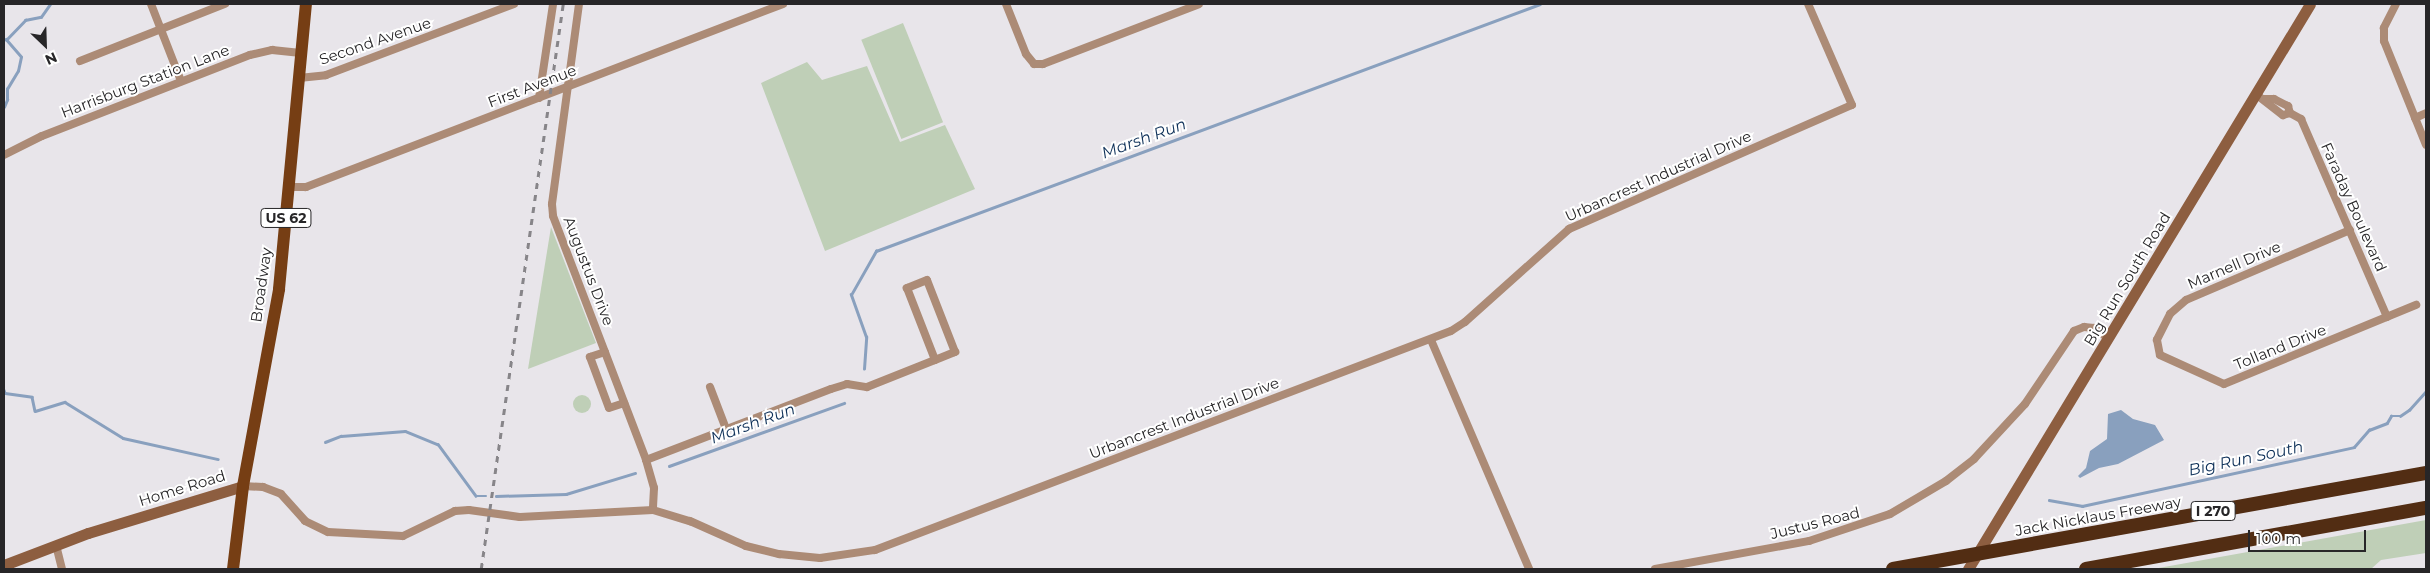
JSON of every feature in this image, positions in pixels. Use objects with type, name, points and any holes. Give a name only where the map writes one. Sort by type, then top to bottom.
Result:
[{"type":"highway","name":"Jack Nicklaus Freeway","points":[[1893,569],[2426,473]]},
{"type":"highway","name":"I 270","points":[[2086,569],[2426,508]]},
{"type":"main road","name":"Broadway","points":[[233,569],[243,486],[278,289],[306,4]]},
{"type":"street","points":[[151,4],[181,81]]},
{"type":"street","points":[[80,61],[225,4]]},
{"type":"street","name":"Second Avenue","points":[[299,78],[326,75],[514,4]]},
{"type":"street","points":[[539,98],[553,4]]},
{"type":"street","name":"Augustus Drive","points":[[578,4],[552,204],[553,216],[646,460],[654,488],[653,510]]},
{"type":"street","name":"First Avenue","points":[[289,187],[306,187],[783,4]]},
{"type":"street","points":[[1006,4],[1026,54],[1034,64],[1043,64],[1199,4]]},
{"type":"street","name":"Urbancrest Industrial Drive","points":[[474,510],[528,517],[596,511],[653,510],[779,554],[820,558],[866,552],[1431,340],[1466,322],[1569,229],[1852,105],[1808,4]]},
{"type":"street","name":"Big Run South Road","points":[[1968,569],[2108,338],[2260,97],[2310,4]]},
{"type":"street","points":[[2396,4],[2384,28],[2384,41],[2426,145]]},
{"type":"street","name":"Harrisburg Station Lane","points":[[4,155],[42,136],[261,51],[301,53]]},
{"type":"street","name":"Faraday Boulevard","points":[[2260,97],[2274,99],[2288,106],[2290,113],[2301,120],[2387,317]]},
{"type":"street","points":[[2415,118],[2426,113]]},
{"type":"street","name":"Marnell Drive","points":[[2158,351],[2157,340],[2170,314],[2186,300],[2350,230]]},
{"type":"street","points":[[646,460],[831,389],[847,384],[867,387],[935,360],[955,352],[927,280],[906,288],[935,360]]},
{"type":"street","name":"Tolland Drive","points":[[2158,351],[2163,358],[2224,384],[2416,305]]},
{"type":"street","name":"Justus Road","points":[[1655,569],[1809,541],[1890,514],[1946,481],[1974,459],[2025,404],[2074,331],[2084,327],[2094,328],[2108,338]]},
{"type":"street","points":[[1431,340],[1529,569]]},
{"type":"street","points":[[605,352],[590,357],[610,408],[624,403]]},
{"type":"street","points":[[710,387],[726,429]]},
{"type":"street","name":"Home Road","points":[[4,565],[56,545],[224,489],[243,486],[263,487],[281,494],[305,521],[328,532],[403,536],[455,511],[474,510]]},
{"type":"street","points":[[56,545],[62,569]]},
{"type":"green space","points":[[903,23],[943,122],[901,139],[861,40]]},
{"type":"green space","points":[[807,62],[822,80],[867,66],[900,142],[945,125],[975,189],[825,251],[761,83]]},
{"type":"green space","points":[[551,227],[596,343],[528,369]]},
{"type":"green space","points":[[582,395],[588,398],[591,404],[588,410],[582,413],[576,410],[573,404],[576,398]]},
{"type":"green space","points":[[2426,520],[2426,553],[2381,560],[2371,569],[2153,569]]},
{"type":"water","points":[[2121,410],[2133,419],[2155,425],[2164,440],[2118,464],[2099,468],[2080,478],[2078,476],[2086,468],[2090,451],[2107,439],[2108,414]]},
{"type":"waterway","points":[[4,107],[7,100],[7,89],[18,71],[21,57],[6,40],[25,20],[41,17],[50,4]]},
{"type":"waterway","name":"Marsh Run","points":[[864,369],[866,337],[851,295],[876,251],[1540,4]]},
{"type":"waterway","name":"Marsh Run","points":[[4,390],[5,393],[32,397],[35,411],[65,402],[123,438],[218,459]]},
{"type":"waterway","name":"Big Run South","points":[[2049,500],[2082,506],[2354,447],[2369,430],[2387,423],[2391,416],[2400,416],[2409,410],[2426,391]]},
{"type":"waterway","name":"Marsh Run","points":[[669,466],[844,403]]},
{"type":"waterway","name":"Marsh Run","points":[[325,442],[341,436],[405,431],[438,444],[476,496],[486,496]]},
{"type":"waterway","name":"Marsh Run","points":[[496,496],[566,494],[635,473]]},
{"type":"railway","points":[[481,569],[563,4]]}]
